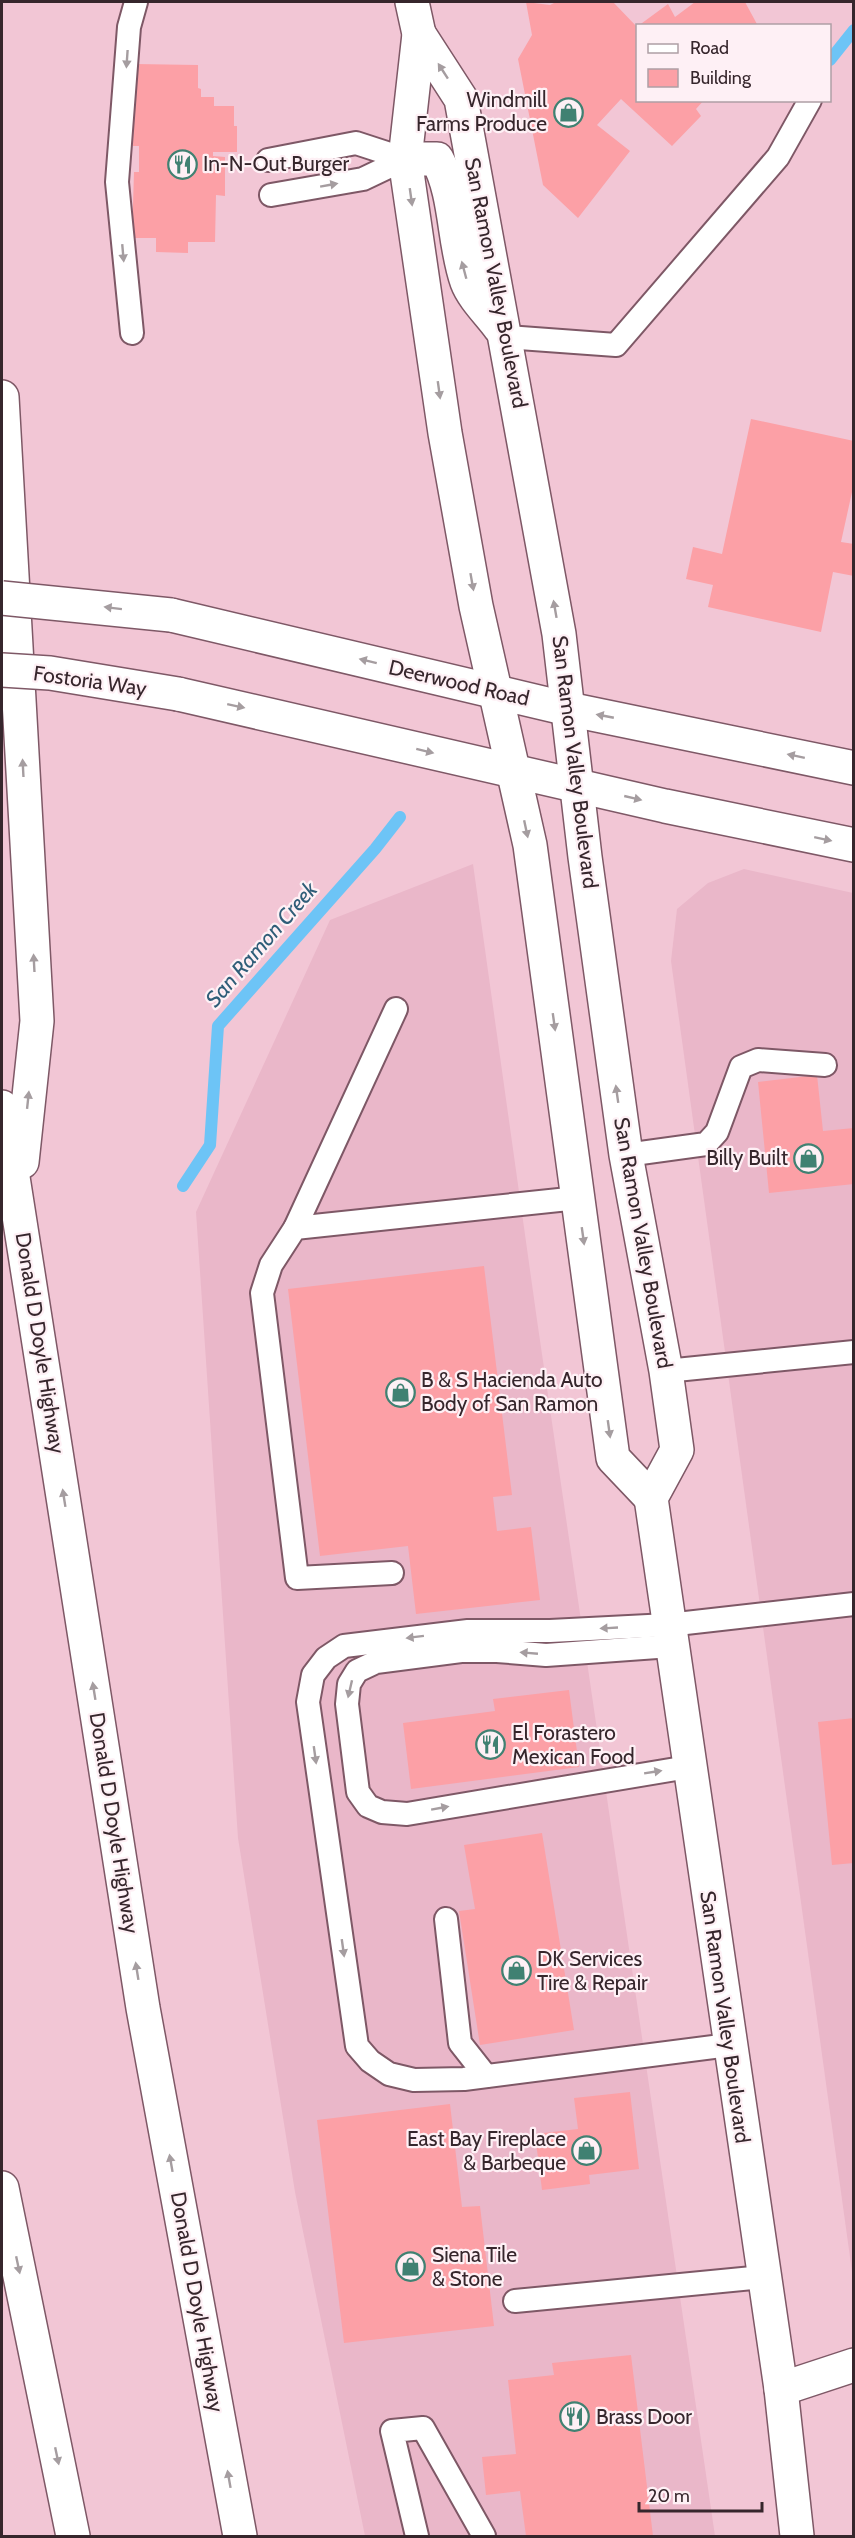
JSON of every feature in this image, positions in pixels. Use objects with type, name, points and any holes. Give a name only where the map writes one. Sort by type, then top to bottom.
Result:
[{"type":"main road","name":"San Ramon Valley Boulevard","points":[[412,2],[419,34],[405,159],[445,433],[476,606],[530,845],[613,1458],[651,1498]]},
{"type":"main road","name":"San Ramon Valley Boulevard","points":[[419,34],[461,99],[559,634],[576,785],[626,1155],[666,1371],[677,1450],[651,1498],[688,1767],[781,2390],[797,2536]]},
{"type":"main road","points":[[405,159],[437,159],[445,173],[455,238],[468,284],[506,337]]},
{"type":"main road","points":[[2,397],[37,1021],[18,1200]]},
{"type":"main road","name":"Deerwood Road","points":[[2,598],[171,615],[567,709],[854,768]]},
{"type":"main road","name":"Fostoria Way","points":[[2,670],[50,673],[178,694],[514,772]]},
{"type":"main road","points":[[514,772],[854,845]]},
{"type":"main road","name":"Donald D Doyle Highway","points":[[2,1107],[143,2008],[240,2536]]},
{"type":"main road","points":[[2,2188],[73,2536]]},
{"type":"main road","points":[[781,2390],[854,2365]]},
{"type":"lane","points":[[132,333],[117,182],[129,27],[136,2]]},
{"type":"lane","points":[[506,337],[616,345],[778,157],[809,102]]},
{"type":"lane","points":[[268,160],[356,143],[405,159]]},
{"type":"lane","points":[[271,195],[363,179],[405,159]]},
{"type":"lane","points":[[392,1573],[297,1578],[261,1293],[271,1265],[295,1228],[396,1009]]},
{"type":"lane","points":[[626,1155],[706,1144],[717,1132],[741,1067],[758,1060],[825,1065]]},
{"type":"lane","points":[[295,1228],[578,1198]]},
{"type":"lane","points":[[666,1371],[854,1352]]},
{"type":"lane","points":[[688,1767],[407,1814],[382,1812],[368,1806],[358,1792],[347,1704],[349,1684],[357,1671],[376,1662],[461,1651],[546,1655],[854,1604]]},
{"type":"lane","points":[[669,1635],[468,1631],[344,1646],[326,1658],[313,1675],[308,1702],[357,2046],[370,2061],[389,2074],[414,2080],[486,2076],[729,2045]]},
{"type":"lane","points":[[446,1919],[460,2043],[486,2076]]},
{"type":"lane","points":[[515,2301],[764,2277]]},
{"type":"lane","points":[[417,2536],[392,2431],[423,2428],[484,2536]]},
{"type":"shaded area","points":[[473,864],[537,1320],[715,2536],[365,2536],[295,2192],[238,1838],[196,1212],[330,920]]},
{"type":"shaded area","points":[[744,869],[853,893],[853,2279],[671,961],[677,909],[708,883]]},
{"type":"building","name":"Windmill Farms Produce","points":[[526,2],[550,5],[556,2],[613,2],[636,26],[636,102],[702,102],[696,109],[701,116],[672,146],[621,99],[597,125],[630,151],[578,218],[543,185],[518,59],[532,35]]},
{"type":"building","points":[[695,2],[745,2],[757,24],[641,24],[668,4],[675,17]]},
{"type":"building","name":"In-N-Out Burger","points":[[135,64],[198,65],[198,88],[201,89],[201,97],[214,97],[214,106],[234,106],[237,152],[213,152],[213,156],[225,157],[225,196],[216,195],[215,242],[188,242],[188,253],[156,252],[156,238],[132,238],[134,172],[139,172],[139,146],[133,146]]},
{"type":"building","points":[[751,419],[854,441],[854,483],[841,542],[854,544],[854,576],[833,572],[821,632],[708,607],[713,585],[686,579],[693,547],[722,554]]},
{"type":"building","name":"Billy Built","points":[[817,1075],[823,1131],[854,1128],[854,1184],[769,1193],[758,1082]]},
{"type":"building","name":"B & S Hacienda Auto Body of San Ramon","points":[[484,1266],[512,1495],[493,1497],[497,1531],[531,1527],[540,1600],[416,1614],[408,1546],[320,1556],[288,1289]]},
{"type":"building","name":"El Forastero Mexican Food","points":[[569,1690],[579,1767],[411,1789],[403,1723],[495,1711],[493,1699]]},
{"type":"building","points":[[854,1718],[854,1863],[832,1865],[818,1722]]},
{"type":"building","name":"DK Services Tire & Repair","points":[[542,1833],[574,2030],[480,2045],[459,1911],[475,1909],[464,1845]]},
{"type":"building","name":"East Bay Fireplace & Barbeque","points":[[630,2092],[639,2169],[589,2175],[590,2184],[542,2190],[535,2134],[578,2129],[574,2098]]},
{"type":"building","name":"Siena Tile & Stone","points":[[450,2104],[462,2207],[480,2206],[494,2326],[344,2343],[317,2120]]},
{"type":"building","name":"Brass Door","points":[[631,2355],[653,2536],[526,2536],[520,2491],[486,2495],[482,2457],[516,2454],[508,2380],[554,2375],[552,2363]]},
{"type":"waterway","name":"San Ramon Creek","points":[[831,59],[854,30]]},
{"type":"waterway","name":"San Ramon Creek","points":[[183,1186],[210,1145],[218,1026],[375,849],[400,817]]},
{"type":"place","name":"Windmill Farms Produce","points":[[568,112]]},
{"type":"place","name":"In-N-Out Burger","points":[[182,164]]},
{"type":"place","name":"Billy Built","points":[[809,1158]]},
{"type":"place","name":"B & S Hacienda Auto Body of San Ramon","points":[[400,1392]]},
{"type":"place","name":"El Forastero Mexican Food","points":[[491,1745]]},
{"type":"place","name":"DK Services Tire & Repair","points":[[516,1971]]},
{"type":"place","name":"East Bay Fireplace & Barbeque","points":[[587,2151]]},
{"type":"place","name":"Siena Tile & Stone","points":[[411,2267]]},
{"type":"place","name":"Brass Door","points":[[575,2417]]}]
